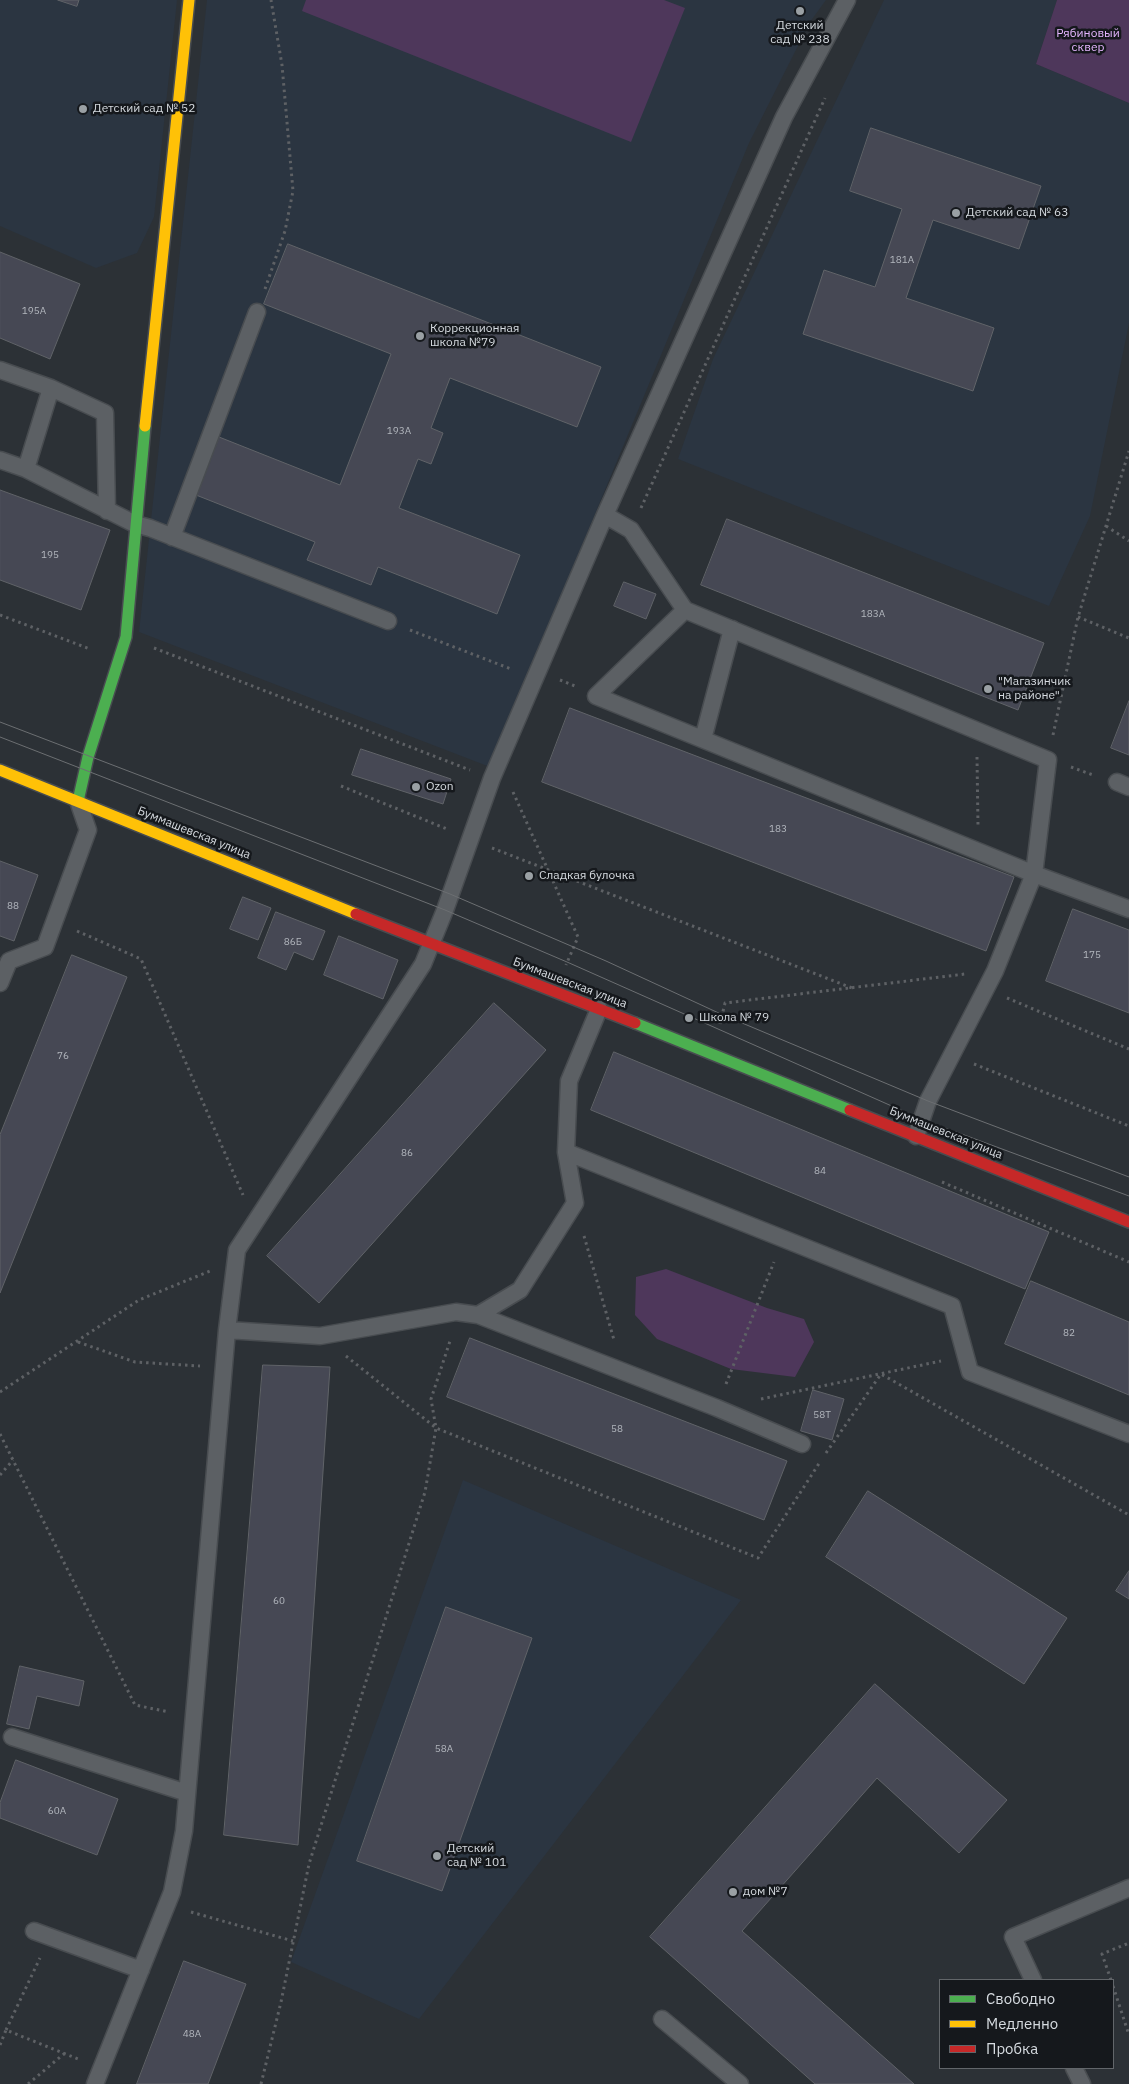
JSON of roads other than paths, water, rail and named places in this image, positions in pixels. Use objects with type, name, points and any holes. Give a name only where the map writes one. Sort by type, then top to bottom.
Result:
[{"type":"street","points":[[78,801],[88,757],[126,637],[135,524],[189,0]]},
{"type":"street","name":"Буммашевская улица","points":[[0,770],[1129,1222]]},
{"type":"lane","points":[[95,2084],[172,1892],[184,1831],[227,1330],[238,1250],[423,964],[492,778],[605,514],[784,117],[847,0]]},
{"type":"lane","points":[[172,537],[257,312]]},
{"type":"lane","points":[[0,370],[51,388],[105,413],[107,511]]},
{"type":"lane","points":[[26,469],[51,388]]},
{"type":"lane","points":[[0,460],[26,469],[135,524],[388,621]]},
{"type":"lane","points":[[605,514],[631,530],[685,610],[1048,760],[1034,874],[995,971],[928,1100],[916,1136]]},
{"type":"lane","points":[[685,610],[596,696],[1034,874],[1129,909]]},
{"type":"lane","points":[[703,740],[732,629]]},
{"type":"lane","points":[[0,983],[5,959],[45,948],[88,830],[78,801]]},
{"type":"lane","points":[[478,1315],[520,1290],[575,1203],[566,1152],[569,1081],[599,1010]]},
{"type":"lane","points":[[566,1152],[952,1306],[970,1372],[1129,1434]]},
{"type":"lane","points":[[227,1330],[320,1336],[456,1312],[478,1315],[717,1408],[802,1444]]},
{"type":"lane","points":[[12,1736],[187,1792]]},
{"type":"lane","points":[[1033,1979],[1013,1937],[1129,1888]]},
{"type":"lane","points":[[34,1931],[141,1970]]},
{"type":"lane","points":[[662,2018],[740,2084]]},
{"type":"lane","points":[[1074,2069],[1082,2084]]},
{"type":"tram line","points":[[0,722],[450,894],[606,961],[723,1015],[928,1101],[1129,1177]]},
{"type":"tram line","points":[[0,737],[445,910],[921,1119],[1129,1196]]},
{"type":"place","name":"Детский сад № 238","points":[[800,11]]},
{"type":"place","name":"Детский сад № 52","points":[[83,109]]},
{"type":"place","name":"Детский сад № 63","points":[[956,213]]},
{"type":"place","name":"Коррекционная школа №79","points":[[420,336]]},
{"type":"place","name":"\"Магазинчик на районе\"","points":[[988,689]]},
{"type":"place","name":"Ozon","points":[[416,787]]},
{"type":"place","name":"Сладкая булочка","points":[[529,876]]},
{"type":"place","name":"Школа № 79","points":[[689,1018]]},
{"type":"place","name":"Детский сад № 101","points":[[437,1856]]},
{"type":"place","name":"дом №7","points":[[733,1892]]},
{"type":"park label","name":"Рябиновый сквер","points":[[1088,41]]}]
